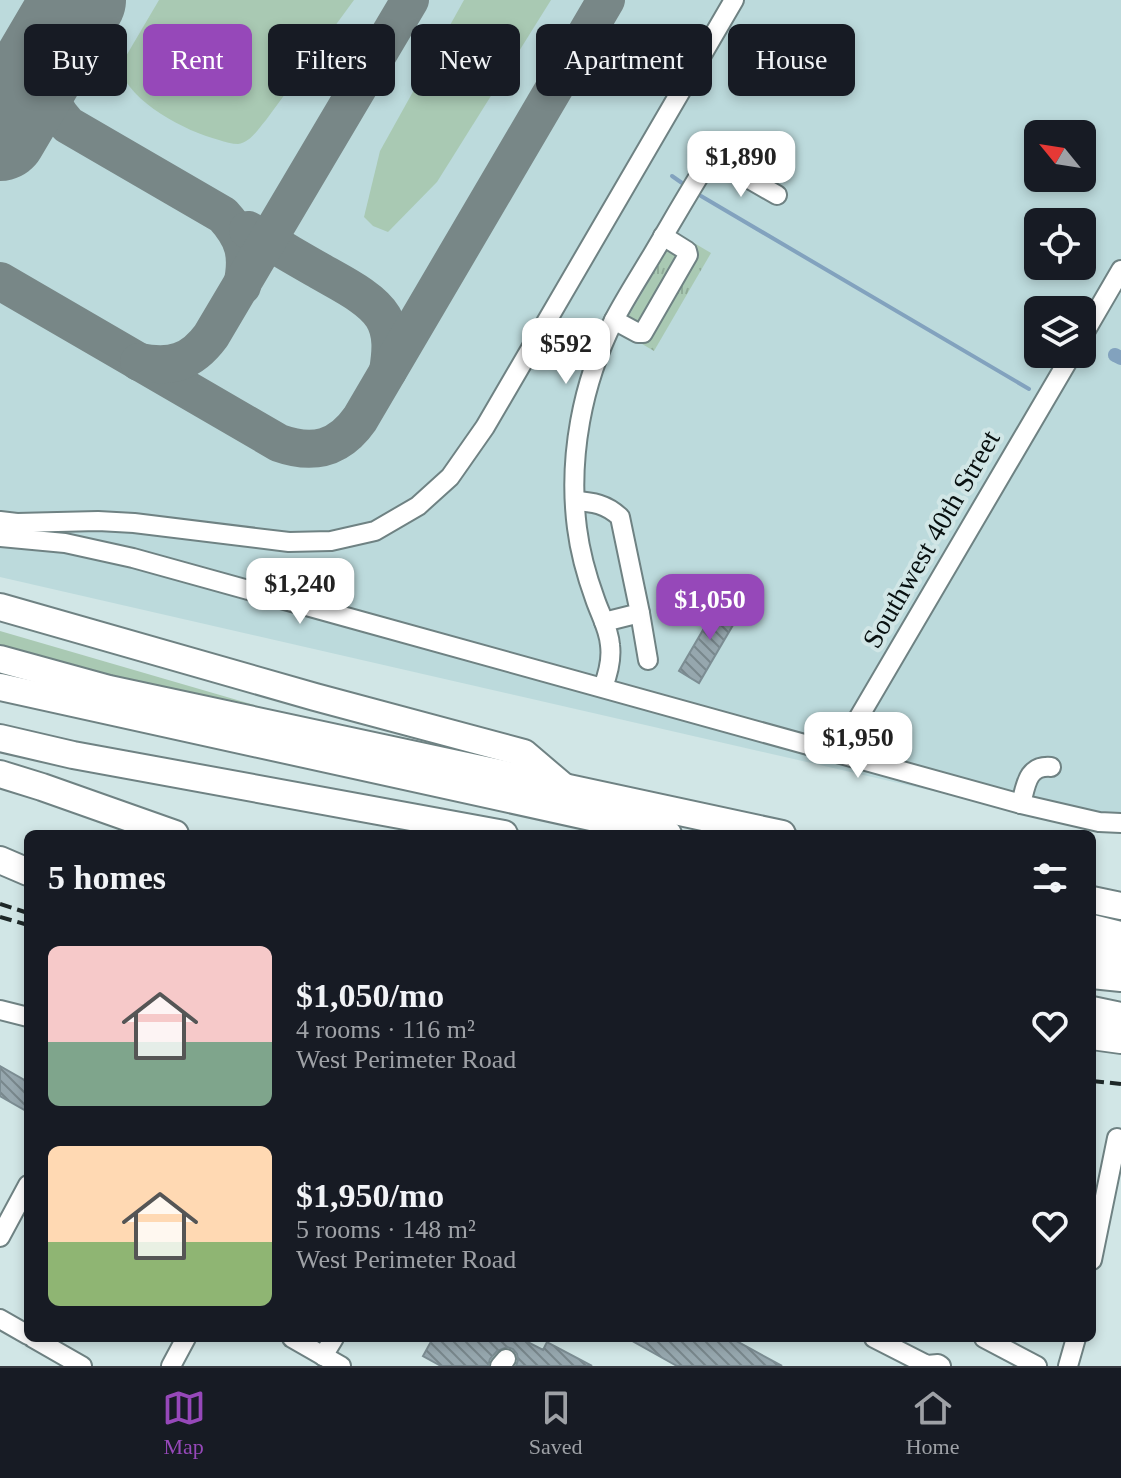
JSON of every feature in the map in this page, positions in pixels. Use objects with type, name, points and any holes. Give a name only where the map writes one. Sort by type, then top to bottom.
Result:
[{"type":"highway","points":[[0,607],[299,693],[524,753],[566,789]]},
{"type":"highway","points":[[0,659],[109,689],[763,830]]},
{"type":"highway","points":[[0,681],[67,703]]},
{"type":"highway","points":[[0,687],[650,830]]},
{"type":"highway","points":[[0,721],[123,748],[177,775]]},
{"type":"highway","points":[[0,738],[177,775],[482,830]]},
{"type":"highway","points":[[0,752],[127,778],[422,830]]},
{"type":"highway","points":[[0,774],[164,830]]},
{"type":"highway","points":[[0,860],[24,870]]},
{"type":"highway","points":[[1096,901],[1121,906]]},
{"type":"highway","points":[[1096,929],[1121,935]]},
{"type":"highway","points":[[1096,955],[1121,960]]},
{"type":"highway","points":[[1096,966],[1121,971]]},
{"type":"highway","points":[[1096,975],[1121,978]]},
{"type":"highway","points":[[1096,1011],[1121,1016]]},
{"type":"highway","points":[[1096,1037],[1121,1040]]},
{"type":"street","points":[[0,521],[134,523],[289,542],[331,541],[375,531],[418,506],[450,477],[485,427],[734,0]]},
{"type":"street","points":[[603,687],[611,652],[609,636],[583,555],[575,501],[577,445],[583,406],[596,364],[614,320],[711,157],[777,195]]},
{"type":"street","points":[[614,320],[643,333],[688,255],[687,251],[663,236]]},
{"type":"street","points":[[1096,313],[1121,270]]},
{"type":"street","name":"Southwest 40th Street","points":[[840,753],[1064,368]]},
{"type":"street","points":[[575,501],[599,503],[611,508],[620,517],[648,660]]},
{"type":"street","points":[[0,537],[65,543],[110,552],[1021,804],[1099,822],[1121,823]]},
{"type":"street","points":[[604,622],[640,613]]},
{"type":"street","points":[[1021,804],[1031,774],[1042,767],[1051,767]]},
{"type":"street","points":[[0,1010],[24,1016]]},
{"type":"street","points":[[1096,1240],[1117,1138]]},
{"type":"street","points":[[0,1237],[22,1211]]},
{"type":"street","points":[[0,1319],[24,1333]]},
{"type":"street","points":[[39,1342],[82,1366]]},
{"type":"street","points":[[171,1366],[184,1342]]},
{"type":"street","points":[[299,1342],[341,1366]]},
{"type":"street","points":[[323,1356],[332,1342]]},
{"type":"street","points":[[992,1342],[1037,1366]]},
{"type":"street","points":[[1068,1366],[1075,1342]]},
{"type":"street","points":[[894,1343],[927,1366],[941,1366]]},
{"type":"shaded area","points":[[0,0],[1121,0],[1121,834],[0,577]]},
{"type":"green space","points":[[159,0],[354,0],[336,24],[268,24],[268,96],[284,96],[250,138],[238,144],[205,136],[147,104],[127,83],[127,54],[143,27],[143,96],[252,96],[252,24],[145,24]]},
{"type":"green space","points":[[464,0],[551,0],[520,49],[520,24],[451,24]]},
{"type":"green space","points":[[411,95],[491,96],[437,182],[388,232],[373,226],[364,217],[380,151]]},
{"type":"green space","points":[[677,233],[711,253],[654,351],[620,331]]},
{"type":"green space","points":[[0,631],[299,718],[179,700],[0,651]]},
{"type":"building","points":[[720,601],[740,613],[699,683],[679,671]]},
{"type":"building","points":[[0,1066],[24,1080],[24,1110],[0,1096]]},
{"type":"building","points":[[431,1342],[528,1342],[543,1350],[547,1342],[592,1366],[516,1366],[517,1354],[507,1347],[497,1351],[488,1366],[441,1366],[423,1356]]},
{"type":"building","points":[[634,1342],[738,1342],[782,1366],[677,1366]]},
{"type":"waterway","points":[[672,176],[682,183]]},
{"type":"waterway","points":[[701,196],[1029,389]]},
{"type":"waterway","points":[[1115,355],[1121,358]]},
{"type":"taxiway","points":[[139,362],[171,364],[180,361],[196,352],[211,336],[410,0]]},
{"type":"taxiway","points":[[0,281],[279,443],[303,449],[334,443],[360,419],[606,0]]},
{"type":"taxiway","points":[[49,96],[68,125],[223,215],[236,231],[243,248],[245,265],[242,286]]},
{"type":"taxiway","points":[[248,230],[354,290],[378,310],[390,336],[388,371]]},
{"type":"runway","points":[[0,134],[79,0]]},
{"type":"railway","points":[[0,904],[24,912]]},
{"type":"railway","points":[[0,917],[24,924]]},
{"type":"railway","points":[[1096,1081],[1121,1084]]}]
